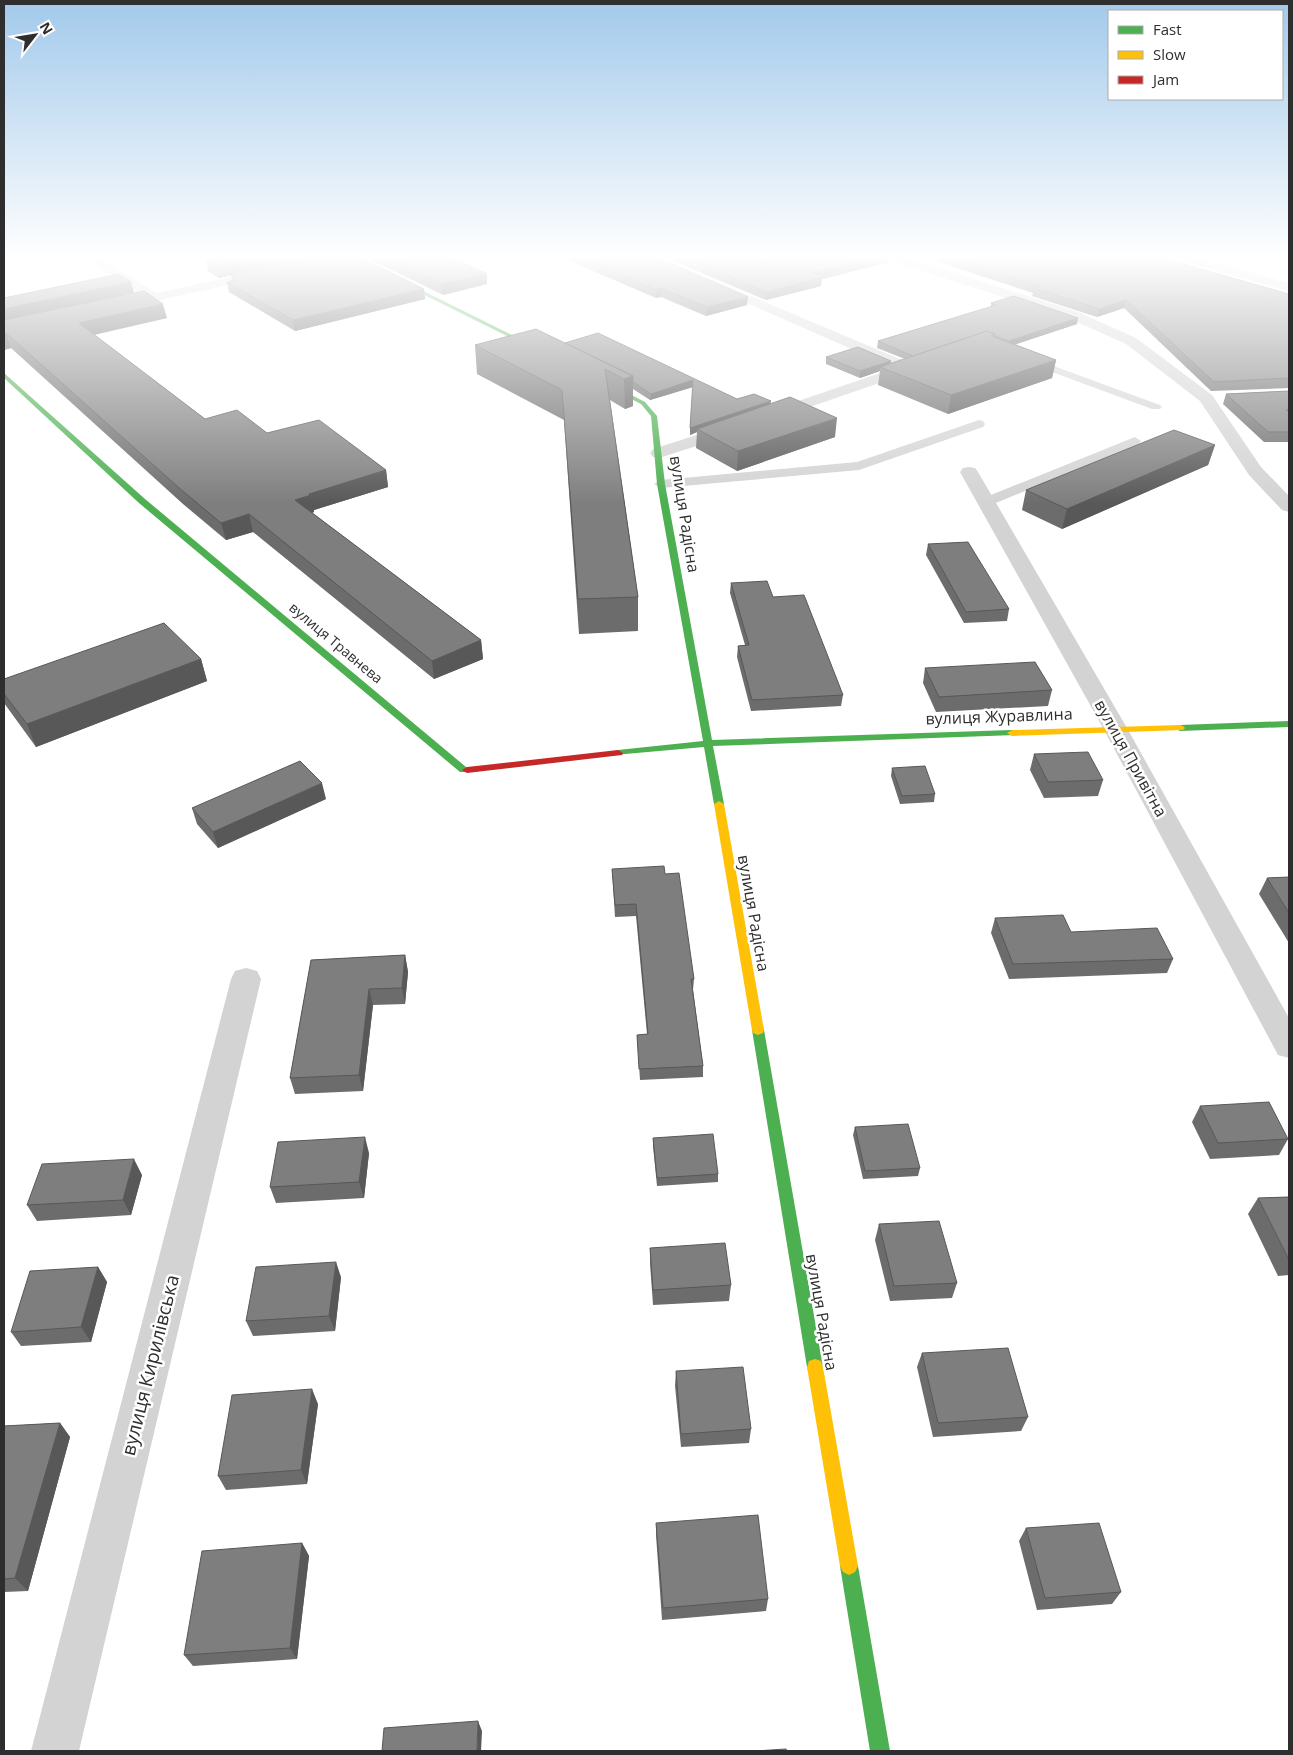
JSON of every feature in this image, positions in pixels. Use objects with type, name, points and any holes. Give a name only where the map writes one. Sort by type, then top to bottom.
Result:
[{"type":"street","points":[[519,340],[554,357]]},
{"type":"street","points":[[659,453],[913,366],[849,340]]},
{"type":"street","points":[[1129,340],[1206,398],[1255,471],[1289,506]]},
{"type":"street","name":"вулиця Радісна","points":[[589,374],[643,403],[654,416],[661,484],[709,743],[880,1751]]},
{"type":"street","name":"вулиця Травнева","points":[[4,375],[142,501],[464,770],[709,743]]},
{"type":"street","points":[[1206,398],[1224,398]]},
{"type":"street","name":"вулиця Привітна","points":[[969,472],[1115,728],[1289,1046]]},
{"type":"street","name":"вулиця Журавлина","points":[[709,743],[1115,728],[1289,724]]},
{"type":"street","name":"вулиця Кирилівська","points":[[55,1751],[246,979]]},
{"type":"lane","points":[[1020,357],[1156,407]]},
{"type":"lane","points":[[661,484],[859,466],[979,424]]},
{"type":"lane","points":[[986,502],[1135,441]]},
{"type":"building","points":[[14,340],[101,340],[205,419],[237,410],[267,433],[319,420],[386,470],[295,500],[481,640],[432,661],[249,514],[221,523]]},
{"type":"building","points":[[494,340],[558,340],[633,376],[624,379],[605,369],[638,597],[578,599],[562,390],[475,345]]},
{"type":"building","points":[[575,340],[613,340],[737,399],[754,394],[771,401],[690,428],[693,380],[651,394],[633,382],[633,376],[565,343]]},
{"type":"building","points":[[882,340],[961,340],[913,356],[878,341]]},
{"type":"building","points":[[961,340],[1002,340],[1056,360],[951,395],[880,367]]},
{"type":"building","points":[[1169,340],[1289,340],[1289,378],[1214,382]]},
{"type":"building","points":[[858,347],[891,361],[860,371],[826,357]]},
{"type":"building","points":[[1289,391],[1289,409],[1286,410],[1289,412],[1289,432],[1268,432],[1226,394]]},
{"type":"building","points":[[790,397],[837,418],[738,451],[697,429]]},
{"type":"building","points":[[1174,430],[1215,445],[1067,509],[1026,490]]},
{"type":"building","points":[[968,542],[1009,609],[966,612],[928,544]]},
{"type":"building","points":[[767,581],[773,597],[804,595],[843,695],[752,700],[738,646],[749,645],[731,583]]},
{"type":"building","points":[[164,623],[201,659],[27,724],[4,694],[4,679]]},
{"type":"building","points":[[1035,662],[1052,690],[939,697],[925,668]]},
{"type":"building","points":[[1088,752],[1103,780],[1048,782],[1034,754]]},
{"type":"building","points":[[300,761],[322,783],[213,832],[192,808]]},
{"type":"building","points":[[925,766],[935,794],[902,796],[892,768]]},
{"type":"building","points":[[664,866],[665,874],[679,873],[694,979],[691,979],[703,1066],[639,1069],[637,1035],[648,1034],[636,904],[615,905],[612,869]]},
{"type":"building","points":[[1289,877],[1289,913],[1267,878]]},
{"type":"building","points":[[1063,915],[1071,932],[1157,928],[1173,959],[1013,964],[995,918]]},
{"type":"building","points":[[405,955],[402,988],[369,989],[359,1075],[290,1078],[311,960]]},
{"type":"building","points":[[1269,1102],[1288,1139],[1218,1143],[1200,1106]]},
{"type":"building","points":[[908,1124],[920,1168],[865,1171],[855,1127]]},
{"type":"building","points":[[713,1134],[718,1174],[657,1178],[653,1138]]},
{"type":"building","points":[[365,1137],[359,1182],[270,1187],[278,1142]]},
{"type":"building","points":[[134,1159],[123,1200],[27,1205],[42,1164]]},
{"type":"building","points":[[1289,1197],[1289,1260],[1258,1198]]},
{"type":"building","points":[[939,1221],[957,1283],[894,1286],[879,1224]]},
{"type":"building","points":[[725,1243],[731,1285],[653,1290],[650,1248]]},
{"type":"building","points":[[336,1262],[329,1316],[246,1321],[256,1267]]},
{"type":"building","points":[[98,1267],[81,1327],[11,1332],[30,1271]]},
{"type":"building","points":[[1008,1348],[1028,1417],[938,1423],[922,1353]]},
{"type":"building","points":[[743,1367],[751,1429],[681,1434],[676,1371]]},
{"type":"building","points":[[312,1389],[301,1470],[218,1476],[232,1395]]},
{"type":"building","points":[[60,1423],[15,1578],[4,1579],[4,1426]]},
{"type":"building","points":[[758,1515],[768,1599],[663,1608],[656,1523]]},
{"type":"building","points":[[1099,1523],[1121,1592],[1045,1598],[1026,1528]]},
{"type":"building","points":[[302,1543],[290,1648],[184,1655],[202,1551]]},
{"type":"building","points":[[478,1721],[477,1751],[382,1751],[384,1728]]},
{"type":"building","points":[[786,1749],[787,1751],[755,1751]]},
{"type":"traffic: fast","points":[[519,340],[543,352]]},
{"type":"traffic: fast","points":[[4,375],[142,501],[464,770],[467,770]]},
{"type":"traffic: fast","points":[[599,380],[643,403],[654,416],[661,484],[719,804]]},
{"type":"traffic: fast","points":[[1180,728],[1289,724]]},
{"type":"traffic: fast","points":[[618,753],[709,743],[1012,733]]},
{"type":"traffic: fast","points":[[758,1030],[815,1367]]},
{"type":"traffic: fast","points":[[849,1566],[880,1751]]},
{"type":"traffic: slow","points":[[1012,733],[1180,728]]},
{"type":"traffic: slow","points":[[719,804],[758,1030]]},
{"type":"traffic: slow","points":[[815,1367],[849,1566]]},
{"type":"traffic: jam","points":[[467,770],[618,753]]}]
